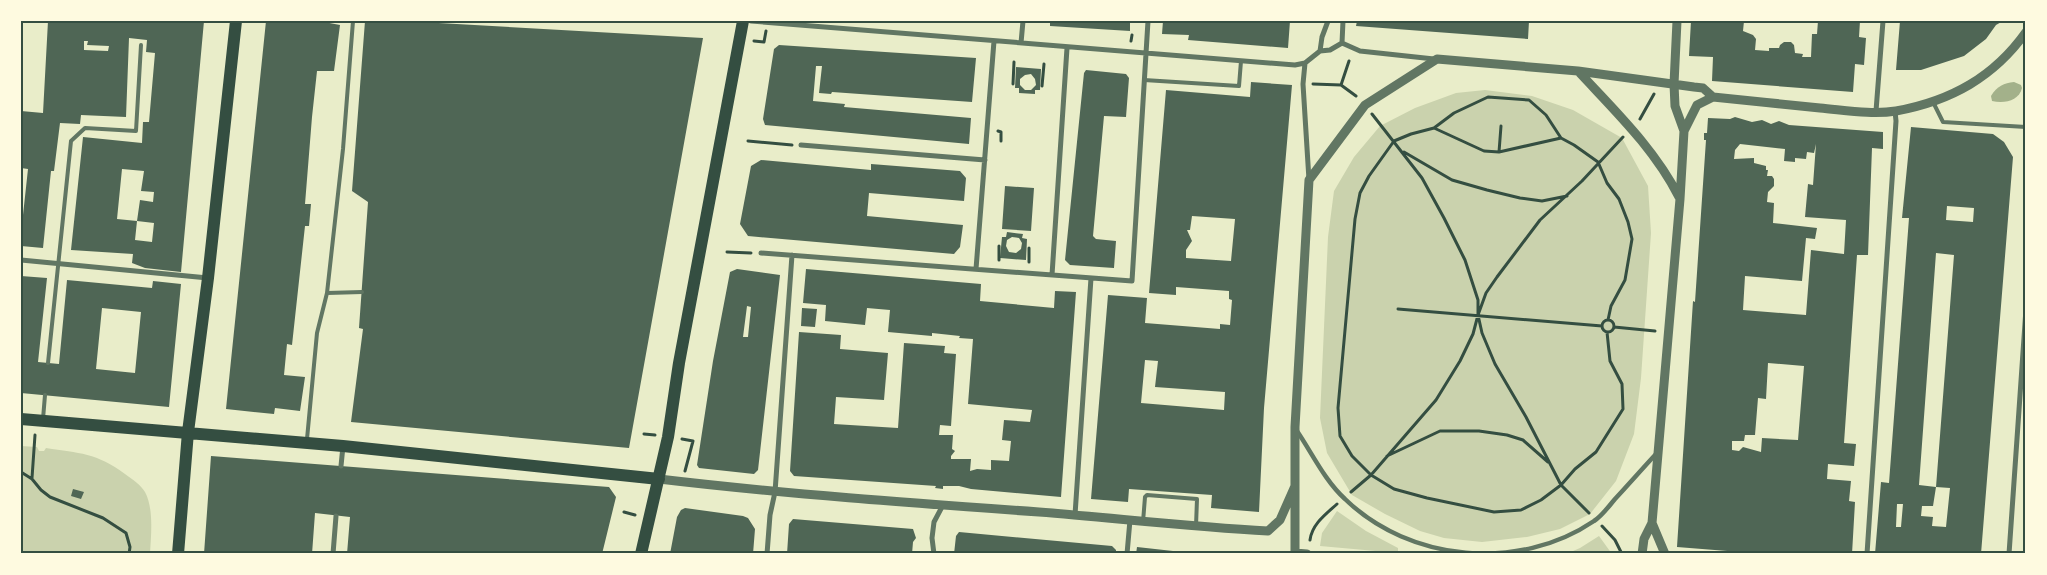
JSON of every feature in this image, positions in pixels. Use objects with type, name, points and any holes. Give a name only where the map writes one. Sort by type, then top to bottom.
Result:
[{"type":"main road","points":[[178,554],[188,432],[208,278],[236,21]]},
{"type":"main road","points":[[641,554],[668,437],[679,363],[743,21]]},
{"type":"main road","points":[[21,419],[342,446],[658,479]]},
{"type":"street","points":[[751,21],[1295,65],[1304,63],[1320,51],[1330,50],[1342,43]]},
{"type":"street","points":[[1021,44],[1023,21]]},
{"type":"street","points":[[761,253],[1132,281],[1148,21]]},
{"type":"street","points":[[1320,51],[1322,37],[1328,21]]},
{"type":"street","points":[[1342,43],[1343,21]]},
{"type":"street","points":[[1677,21],[1674,84],[1675,106],[1684,131]]},
{"type":"street","points":[[1876,111],[1883,21]]},
{"type":"street","points":[[1642,554],[1644,539],[1652,523],[1684,131],[1696,105],[1713,97],[1842,110],[1895,111],[1933,101],[1976,81],[1992,70],[2013,50],[2026,32]]},
{"type":"street","points":[[976,269],[994,41]]},
{"type":"street","points":[[1342,43],[1360,51],[1578,71],[1703,88],[1713,97]]},
{"type":"street","points":[[1052,275],[1067,48]]},
{"type":"street","points":[[1309,180],[1365,106],[1437,59]]},
{"type":"street","points":[[1304,63],[1303,84],[1309,180],[1295,427],[1295,553],[1308,550]]},
{"type":"street","points":[[1578,71],[1652,152],[1666,172],[1680,198]]},
{"type":"street","points":[[1867,554],[1896,121],[1895,111]]},
{"type":"street","points":[[802,145],[985,160]]},
{"type":"street","points":[[767,554],[770,515],[775,492],[792,255]]},
{"type":"street","points":[[21,260],[208,278]]},
{"type":"street","points":[[1075,515],[1091,278]]},
{"type":"street","points":[[2009,554],[2026,309]]},
{"type":"street","points":[[1295,427],[1327,477],[1344,499],[1380,526],[1413,542],[1439,549],[1466,553],[1493,554],[1538,546],[1572,533],[1596,520],[1658,451]]},
{"type":"street","points":[[341,466],[342,446]]},
{"type":"street","points":[[658,479],[775,492],[1075,515],[1196,528],[1268,531],[1280,520],[1296,484]]},
{"type":"street","points":[[934,554],[932,538],[934,522],[943,505]]},
{"type":"street","points":[[333,554],[336,516]]},
{"type":"street","points":[[1128,554],[1130,520]]},
{"type":"street","points":[[1652,523],[1665,554]]},
{"type":"lane","points":[[306,444],[317,333],[326,293],[342,149],[353,21]]},
{"type":"lane","points":[[48,364],[71,141],[85,128],[136,131],[142,45]]},
{"type":"lane","points":[[1144,80],[1239,86],[1241,61]]},
{"type":"lane","points":[[1933,101],[1943,122],[2026,127]]},
{"type":"lane","points":[[326,293],[362,292]]},
{"type":"lane","points":[[43,422],[46,395]]},
{"type":"lane","points":[[1143,522],[1145,497],[1147,495],[1197,499],[1196,528]]},
{"type":"path","points":[[1131,40],[1132,35]]},
{"type":"path","points":[[1013,84],[1014,62]]},
{"type":"path","points":[[1341,85],[1349,62]]},
{"type":"path","points":[[1042,86],[1044,64]]},
{"type":"path","points":[[1310,84],[1341,85],[1358,98]]},
{"type":"path","points":[[1637,124],[1657,89]]},
{"type":"path","points":[[1488,98],[1528,100],[1546,115],[1561,138],[1598,162],[1607,183],[1618,199],[1632,239],[1625,280],[1611,306],[1608,320],[1604,321],[1602,326],[1603,330],[1607,332],[1610,361],[1622,384],[1623,409],[1596,452],[1574,469],[1561,485],[1541,500],[1522,510],[1494,512],[1394,489],[1371,475],[1352,456],[1340,436],[1338,408],[1355,219],[1360,193],[1369,176],[1394,141],[1434,128],[1454,113],[1488,98]]},
{"type":"path","points":[[1370,112],[1422,178],[1465,260],[1478,300],[1478,315],[1482,333],[1495,364],[1561,485],[1615,540],[1622,554]]},
{"type":"path","points":[[1499,152],[1501,126]]},
{"type":"path","points":[[1434,128],[1484,151],[1499,152],[1561,138]]},
{"type":"path","points":[[1001,132],[1001,141]]},
{"type":"path","points":[[1308,550],[1311,534],[1320,519],[1371,475],[1436,400],[1460,361],[1486,294],[1540,220],[1568,196],[1598,162],[1626,135]]},
{"type":"path","points":[[748,141],[802,145]]},
{"type":"path","points":[[1402,151],[1452,180],[1487,190],[1542,201],[1568,196]]},
{"type":"path","points":[[999,246],[999,260]]},
{"type":"path","points":[[1029,248],[1029,262]]},
{"type":"path","points":[[727,252],[761,253]]},
{"type":"path","points":[[1398,309],[1602,326]]},
{"type":"path","points":[[1608,320],[1612,321],[1614,327]]},
{"type":"path","points":[[1607,332],[1614,327],[1668,332]]},
{"type":"path","points":[[1384,458],[1440,431],[1479,431],[1507,435],[1523,440],[1550,464]]},
{"type":"path","points":[[644,434],[655,435]]},
{"type":"path","points":[[680,439],[693,441],[684,474]]},
{"type":"path","points":[[32,479],[34,447]]},
{"type":"path","points":[[21,472],[32,479],[50,497],[103,518],[126,533],[130,547],[129,554]]},
{"type":"path","points":[[624,512],[635,514]]},
{"type":"shaded area","points":[[2014,82],[2021,85],[2022,88],[2018,96],[2006,102],[1992,101],[1991,96],[1998,87]]},
{"type":"shaded area","points":[[1485,90],[1532,96],[1573,110],[1622,138],[1648,186],[1651,233],[1641,378],[1634,434],[1616,481],[1590,514],[1560,529],[1527,537],[1482,542],[1444,538],[1420,531],[1352,495],[1327,453],[1320,418],[1328,237],[1334,191],[1354,157],[1380,126],[1415,108],[1456,93]]},
{"type":"shaded area","points":[[21,446],[37,447],[39,451],[44,451],[46,448],[87,455],[115,467],[136,482],[145,492],[150,506],[150,554],[21,554]]},
{"type":"shaded area","points":[[1337,511],[1366,531],[1398,548],[1398,553],[1320,546],[1322,533]]},
{"type":"shaded area","points":[[1599,536],[1612,554],[1566,554],[1580,548]]},
{"type":"building","points":[[48,21],[204,21],[181,272],[145,268],[132,263],[133,254],[71,250],[83,137],[142,143],[143,122],[149,122],[155,53],[146,52],[147,40],[129,38],[126,117],[81,115],[80,124],[60,123],[54,171],[51,171],[43,248],[21,246],[21,215],[23,215],[28,169],[21,168],[21,111],[43,113]],"holes":[[[84,41],[88,41],[87,45],[109,46],[108,51],[84,50]],[[122,169],[144,171],[141,191],[154,192],[153,202],[140,200],[137,221],[117,219]],[[137,221],[154,223],[152,242],[135,240]]]},
{"type":"building","points":[[266,21],[319,21],[340,25],[334,71],[317,71],[305,204],[311,204],[309,226],[305,226],[292,345],[287,344],[284,375],[305,377],[300,411],[275,408],[274,414],[226,409]]},
{"type":"building","points":[[365,21],[403,21],[703,38],[629,448],[351,422],[363,329],[359,328],[368,202],[352,191]]},
{"type":"building","points":[[1050,21],[1130,21],[1130,31],[1050,26]]},
{"type":"building","points":[[1163,21],[1290,21],[1288,48],[1188,40],[1189,35],[1162,34]]},
{"type":"building","points":[[1357,21],[1529,21],[1528,39],[1356,26]]},
{"type":"building","points":[[1691,21],[1744,21],[1743,31],[1753,35],[1756,39],[1755,50],[1769,51],[1769,48],[1779,48],[1784,42],[1791,42],[1794,45],[1795,53],[1803,54],[1802,57],[1811,57],[1812,34],[1817,34],[1818,21],[1860,21],[1859,37],[1866,38],[1864,65],[1855,64],[1853,92],[1712,81],[1713,57],[1689,56]]},
{"type":"building","points":[[1900,21],[2003,21],[1996,25],[1986,39],[1964,56],[1921,70],[1896,70]]},
{"type":"building","points":[[779,45],[976,58],[972,102],[832,92],[831,94],[819,93],[822,66],[816,66],[813,101],[845,104],[844,107],[971,118],[969,144],[765,125],[763,119],[774,49]]},
{"type":"building","points":[[1016,67],[1041,69],[1040,90],[1035,90],[1035,94],[1019,93],[1019,88],[1015,88]],"holes":[[[1031,74],[1035,79],[1036,85],[1031,90],[1025,90],[1020,85],[1020,79],[1025,75]]]},
{"type":"building","points":[[1086,70],[1126,74],[1129,78],[1126,117],[1104,116],[1093,236],[1096,239],[1116,241],[1114,268],[1070,265],[1065,260],[1084,73]]},
{"type":"building","points":[[1251,82],[1292,85],[1264,408],[1259,512],[1211,508],[1212,495],[1129,489],[1128,502],[1091,499],[1108,295],[1147,298],[1145,323],[1220,329],[1220,324],[1230,325],[1232,300],[1229,299],[1229,291],[1176,287],[1176,295],[1149,293],[1166,90],[1250,97]],"holes":[[[1192,216],[1235,219],[1231,261],[1186,258],[1186,250],[1192,241],[1187,230],[1190,230]],[[1145,360],[1158,361],[1155,387],[1225,392],[1224,410],[1141,403]]]},
{"type":"building","points":[[1735,117],[1752,122],[1762,120],[1771,124],[1779,121],[1789,125],[1883,132],[1883,149],[1872,148],[1868,255],[1857,255],[1844,443],[1856,444],[1854,466],[1828,464],[1827,479],[1851,481],[1849,501],[1855,502],[1852,554],[1765,554],[1677,547],[1693,301],[1695,302],[1706,140],[1704,140],[1704,133],[1707,133],[1708,118],[1730,119]],"holes":[[[1740,144],[1785,149],[1784,161],[1795,162],[1795,158],[1806,159],[1807,152],[1814,153],[1816,144],[1813,185],[1808,184],[1805,217],[1846,220],[1844,254],[1811,250],[1806,315],[1743,310],[1745,276],[1802,281],[1806,238],[1815,239],[1817,228],[1773,223],[1774,203],[1767,202],[1768,192],[1774,186],[1774,179],[1772,176],[1767,176],[1768,170],[1766,170],[1766,166],[1754,163],[1754,158],[1734,159],[1735,150]],[[1768,363],[1804,366],[1798,440],[1762,438],[1761,452],[1743,447],[1739,451],[1732,450],[1732,441],[1744,441],[1745,435],[1755,435],[1758,398],[1766,399]]]},
{"type":"building","points":[[1911,127],[1993,134],[2004,142],[2013,157],[1981,554],[1875,554],[1881,482],[1889,483],[1909,218],[1902,218]],"holes":[[[1947,206],[1974,208],[1973,222],[1946,220]],[[1936,253],[1954,255],[1936,487],[1919,485]],[[1936,487],[1950,488],[1946,527],[1932,526],[1933,517],[1921,516],[1922,506],[1933,506]],[[1897,504],[1903,504],[1901,527],[1896,527]]]},
{"type":"building","points":[[761,160],[871,170],[871,164],[960,171],[966,178],[964,201],[869,193],[867,216],[963,225],[960,247],[954,254],[748,236],[740,224],[751,166]]},
{"type":"building","points":[[1005,186],[1034,188],[1031,231],[1002,229]]},
{"type":"building","points":[[1007,232],[1023,234],[1022,238],[1027,239],[1026,260],[1000,258],[1002,237],[1006,237]],"holes":[[[1012,237],[1019,238],[1022,243],[1021,249],[1016,253],[1009,252],[1006,246],[1007,240]]]},
{"type":"building","points":[[737,269],[780,275],[758,470],[754,474],[699,468],[697,465],[713,361],[730,272]],"holes":[[[747,306],[751,307],[748,337],[743,337]]]},
{"type":"building","points":[[806,269],[981,284],[980,301],[1054,308],[1055,291],[1076,292],[1061,497],[971,489],[959,486],[943,486],[943,489],[935,488],[936,486],[794,476],[790,471],[799,332],[841,335],[840,349],[888,353],[884,400],[836,397],[834,424],[898,428],[904,343],[945,346],[944,353],[956,354],[951,426],[940,425],[939,435],[953,435],[952,449],[955,451],[951,459],[971,459],[970,471],[977,469],[991,470],[991,460],[1009,461],[1011,441],[1002,440],[1004,420],[1030,422],[1032,410],[968,404],[973,339],[932,333],[932,336],[888,332],[890,310],[867,308],[865,325],[825,321],[826,305],[803,303]]},
{"type":"building","points":[[21,276],[47,278],[38,362],[59,364],[67,280],[152,288],[153,281],[181,284],[169,407],[21,393]],"holes":[[[102,308],[141,312],[135,373],[96,369]]]},
{"type":"building","points":[[802,308],[817,309],[815,327],[801,326]]},
{"type":"building","points":[[211,456],[609,487],[616,497],[602,554],[347,554],[350,517],[315,513],[312,554],[204,554]]},
{"type":"building","points":[[73,489],[84,492],[81,499],[71,496]]},
{"type":"building","points":[[685,508],[748,518],[755,529],[753,554],[670,554],[677,517],[681,510]]},
{"type":"building","points":[[793,519],[913,529],[916,538],[913,542],[912,554],[787,554],[789,524]]},
{"type":"building","points":[[959,532],[1112,546],[1116,550],[1116,554],[954,554],[956,536]]},
{"type":"building","points":[[1137,547],[1182,552],[1182,554],[1136,554]]}]
